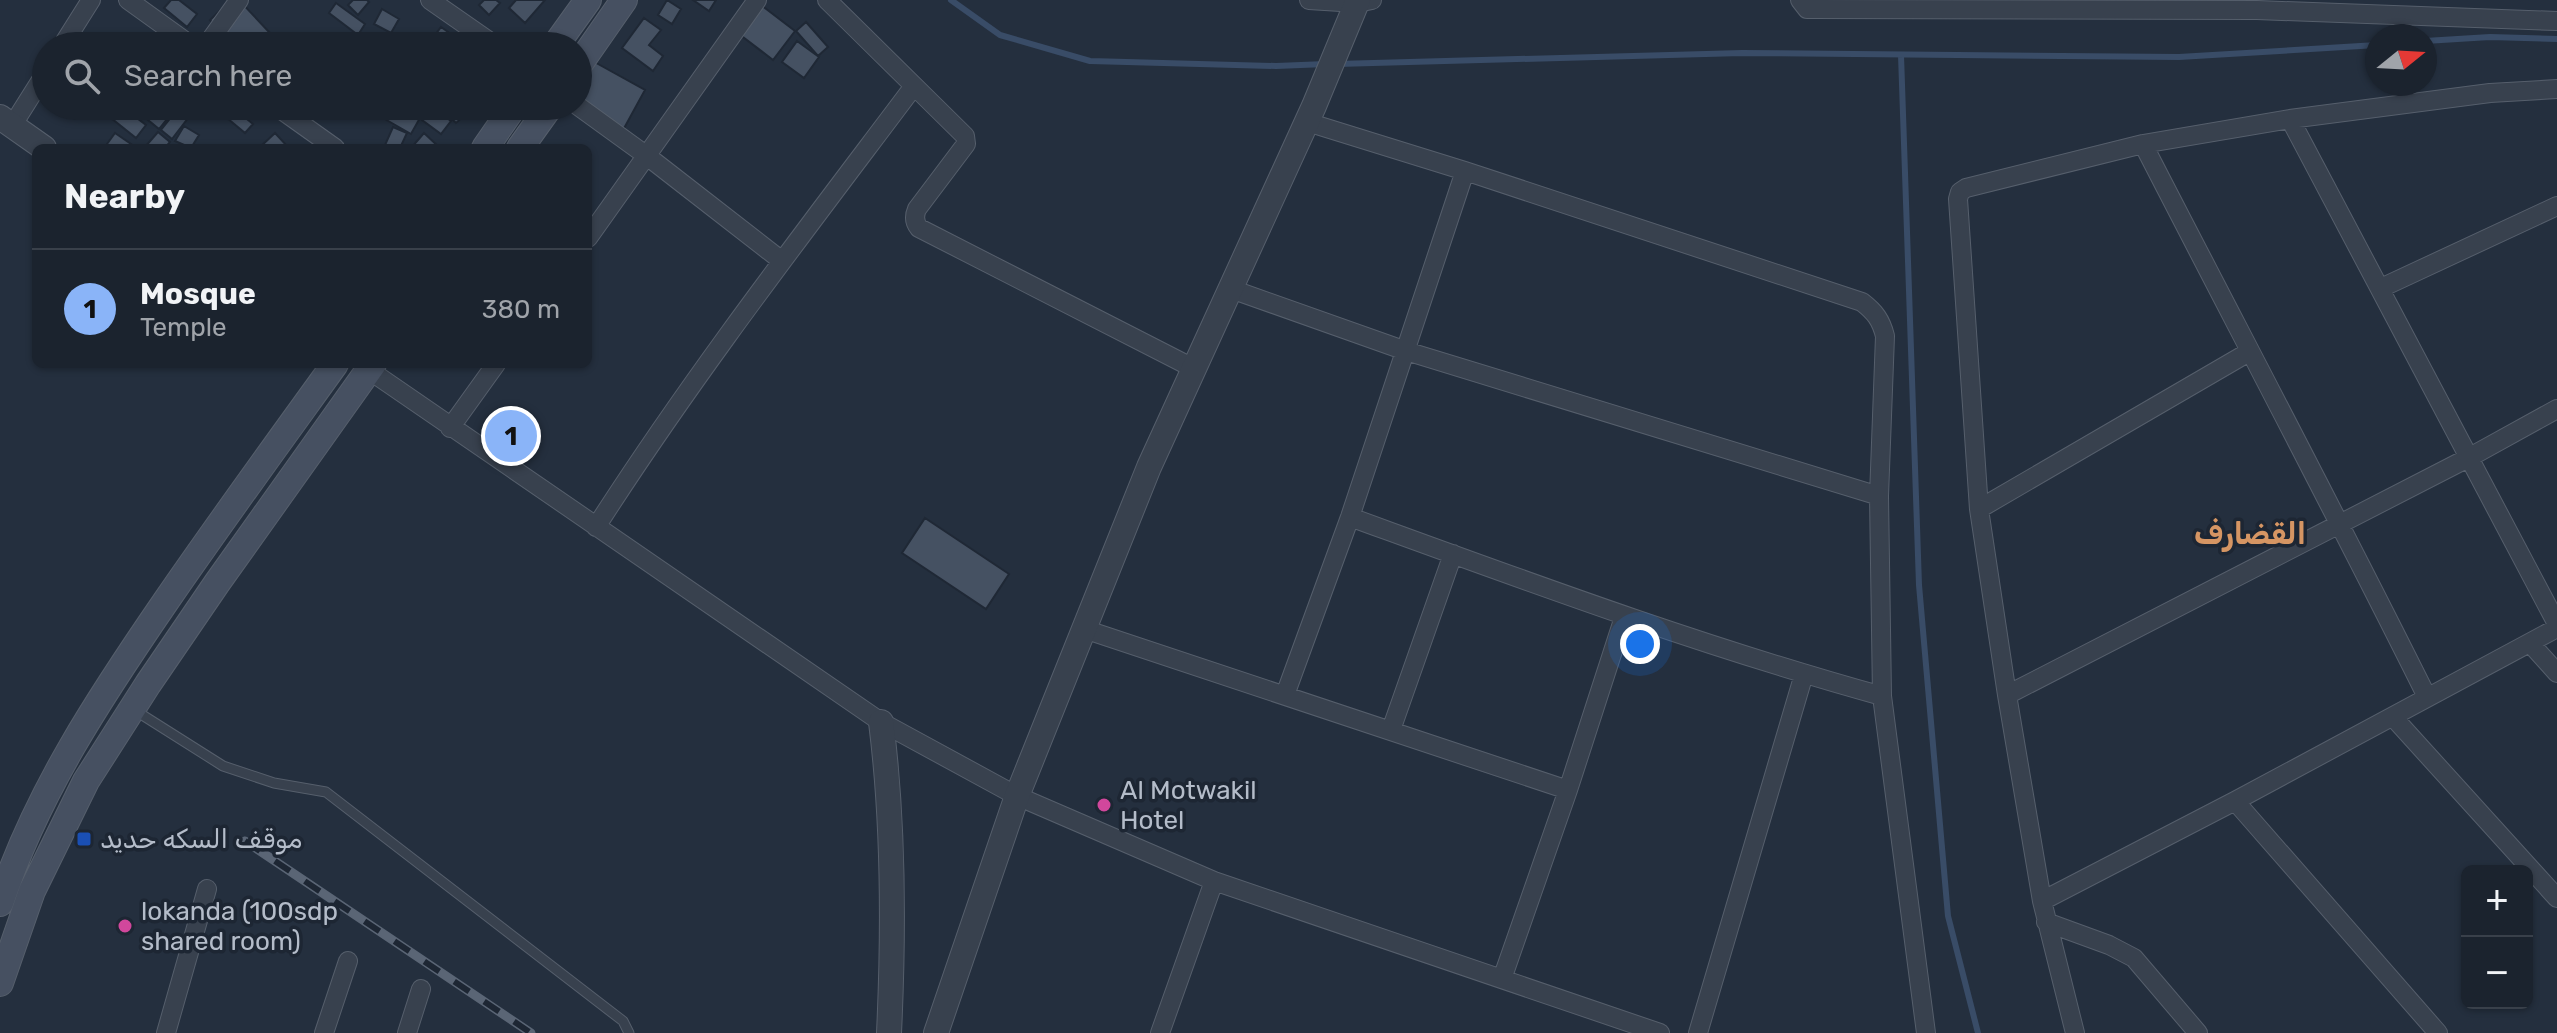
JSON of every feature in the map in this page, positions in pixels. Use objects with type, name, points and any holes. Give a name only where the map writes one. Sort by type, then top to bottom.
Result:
[{"type":"main road","points":[[565,32],[588,0]]},
{"type":"main road","points":[[592,46],[624,0]]},
{"type":"main road","points":[[488,144],[504,120]]},
{"type":"main road","points":[[523,144],[540,120]]},
{"type":"main road","points":[[0,903],[5,872],[54,776],[102,694],[332,368]]},
{"type":"main road","points":[[0,983],[32,891],[86,781],[225,570],[366,368]]},
{"type":"main road","points":[[122,665],[148,684]]},
{"type":"main road","points":[[5,872],[32,891]]},
{"type":"street","points":[[71,32],[91,0]]},
{"type":"street","points":[[128,0],[173,32]]},
{"type":"street","points":[[216,32],[239,0]]},
{"type":"street","points":[[430,0],[476,32]]},
{"type":"street","points":[[592,232],[757,0]]},
{"type":"street","points":[[827,0],[966,139],[966,144],[917,209],[915,224],[1193,368]]},
{"type":"street","points":[[936,1033],[1017,796],[1149,467],[1359,7],[1309,0]]},
{"type":"street","points":[[1800,0],[1807,9],[2259,5],[2557,21]]},
{"type":"street","points":[[596,527],[653,438],[914,86]]},
{"type":"street","points":[[32,89],[6,121],[38,144]]},
{"type":"street","points":[[2075,1033],[2042,901],[1979,509],[1958,199],[1960,192],[1974,184],[2143,144],[2290,119],[2490,93],[2557,89]]},
{"type":"street","points":[[1310,114],[1465,171],[1862,302],[1875,311],[1885,336],[1879,496],[1882,696],[1926,1033]]},
{"type":"street","points":[[592,116],[782,261]]},
{"type":"street","points":[[2042,901],[2393,717],[2557,626],[2290,119]]},
{"type":"street","points":[[296,120],[329,144]]},
{"type":"street","points":[[2143,144],[2341,523],[2427,697]]},
{"type":"street","points":[[1285,695],[1350,517],[1465,171]]},
{"type":"street","points":[[2381,288],[2557,206]]},
{"type":"street","points":[[1231,289],[1406,351],[1879,496]]},
{"type":"street","points":[[1979,509],[2249,352]]},
{"type":"street","points":[[370,368],[450,428],[881,722],[1017,796],[1214,881],[1660,1033]]},
{"type":"street","points":[[450,428],[493,368]]},
{"type":"street","points":[[2007,695],[2470,457],[2557,409]]},
{"type":"street","points":[[1350,517],[1624,617],[1882,696]]},
{"type":"street","points":[[1391,730],[1453,554]]},
{"type":"street","points":[[1502,979],[1624,617]]},
{"type":"street","points":[[1084,629],[1568,790]]},
{"type":"street","points":[[2530,643],[2557,673]]},
{"type":"street","points":[[1698,1033],[1804,674]]},
{"type":"street","points":[[2393,717],[2557,898]]},
{"type":"street","points":[[881,722],[893,860],[889,1033]]},
{"type":"street","points":[[2235,801],[2438,1033]]},
{"type":"street","points":[[1160,1033],[1214,881]]},
{"type":"street","points":[[166,1033],[207,889]]},
{"type":"street","points":[[2046,922],[2109,945],[2134,958],[2198,1033]]},
{"type":"street","points":[[324,1033],[348,961]]},
{"type":"street","points":[[407,1033],[421,989]]},
{"type":"lane","points":[[133,709],[223,766],[274,783],[326,792],[623,1021],[629,1033]]},
{"type":"building","points":[[171,0],[179,0],[197,14],[187,27],[164,8]]},
{"type":"building","points":[[231,0],[239,0],[269,32],[221,32],[210,20]]},
{"type":"building","points":[[353,0],[369,2],[358,15],[348,5]]},
{"type":"building","points":[[484,0],[500,3],[489,15],[479,5]]},
{"type":"building","points":[[516,0],[545,0],[525,23],[509,8]]},
{"type":"building","points":[[667,0],[681,9],[672,24],[658,15]]},
{"type":"building","points":[[693,0],[716,0],[709,11]]},
{"type":"building","points":[[336,3],[365,24],[360,32],[354,32],[329,13]]},
{"type":"building","points":[[761,5],[795,31],[773,60],[739,34]]},
{"type":"building","points":[[382,9],[399,19],[392,32],[374,24]]},
{"type":"building","points":[[644,18],[661,30],[649,45],[663,56],[653,71],[622,48]]},
{"type":"building","points":[[806,22],[828,47],[818,56],[796,31]]},
{"type":"building","points":[[797,41],[819,57],[804,78],[782,62]]},
{"type":"building","points":[[592,61],[645,90],[622,132],[592,114]]},
{"type":"building","points":[[114,120],[139,120],[146,125],[136,138]]},
{"type":"building","points":[[148,120],[166,120],[159,129]]},
{"type":"building","points":[[169,120],[187,120],[172,139],[161,130]]},
{"type":"building","points":[[229,120],[248,120],[253,124],[245,133]]},
{"type":"building","points":[[386,120],[419,120],[411,134]]},
{"type":"building","points":[[422,120],[451,121],[441,134]]},
{"type":"building","points":[[184,126],[199,135],[193,144],[175,141]]},
{"type":"building","points":[[393,127],[407,133],[402,144],[385,144]]},
{"type":"building","points":[[158,132],[170,142],[168,144],[148,144]]},
{"type":"building","points":[[115,133],[131,144],[107,144]]},
{"type":"building","points":[[275,133],[285,144],[263,144]]},
{"type":"building","points":[[424,133],[436,144],[414,144]]},
{"type":"building","points":[[925,518],[1009,574],[986,609],[902,553]]},
{"type":"waterway","points":[[951,0],[1000,35],[1090,61],[1276,66],[1326,64]]},
{"type":"waterway","points":[[2437,40],[2490,37],[2557,39]]},
{"type":"waterway","points":[[1337,64],[1742,53],[2179,57],[2365,46]]},
{"type":"waterway","points":[[1901,55],[1919,585],[1948,916],[1978,1033]]},
{"type":"railway","points":[[245,841],[531,1033]]},
{"type":"place","name":"Mosque","points":[[511,436]]},
{"type":"place","name":"Al Motwakil Hotel","points":[[1104,805]]},
{"type":"place","name":"موقف السكه حديد","points":[[84,839]]},
{"type":"place","name":"lokanda (100sdp shared room)","points":[[125,926]]},
{"type":"district","name":"القضارف","points":[[2250,534]]}]
